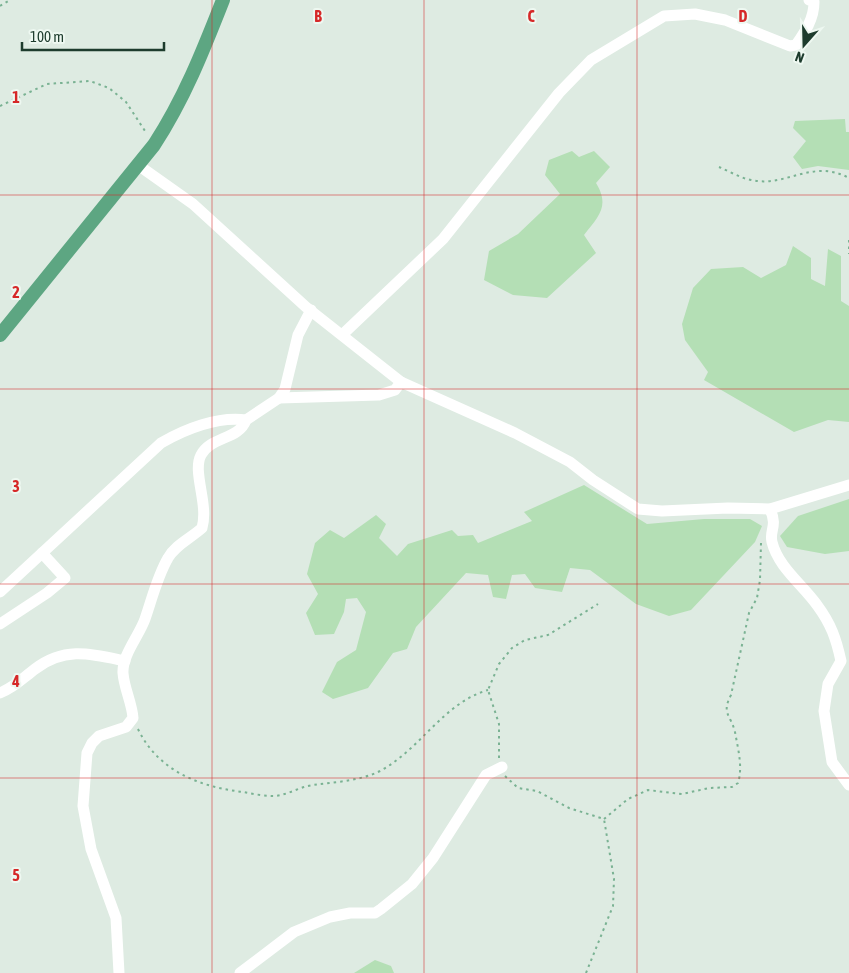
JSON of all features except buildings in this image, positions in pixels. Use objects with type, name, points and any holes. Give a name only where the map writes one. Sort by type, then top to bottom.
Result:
[{"type":"main road","points":[[0,335],[154,145],[174,114],[192,78],[222,0]]},
{"type":"street","points":[[342,335],[443,239],[559,93],[591,60],[664,16],[696,14],[725,20],[790,46],[796,45],[806,31],[814,11],[814,2],[809,0]]},
{"type":"street","points":[[138,165],[193,204],[311,310],[401,382],[515,433],[570,462],[593,480],[638,509],[662,511],[728,508],[770,509],[849,484]]},
{"type":"street","points":[[119,973],[116,918],[91,850],[83,806],[87,753],[92,743],[99,736],[126,727],[133,718],[132,705],[123,673],[125,661],[144,620],[168,557],[179,545],[202,528],[205,506],[197,466],[200,456],[214,443],[233,434],[244,426],[246,420],[279,398],[286,389],[298,335],[311,310]]},
{"type":"street","points":[[279,398],[379,395],[395,390],[401,382]]},
{"type":"street","points":[[0,592],[161,443],[179,432],[193,427],[238,419],[246,420]]},
{"type":"street","points":[[770,509],[775,520],[771,542],[784,566],[817,604],[834,630],[841,661],[828,684],[824,711],[832,762],[849,785]]},
{"type":"street","points":[[0,624],[47,593],[65,578],[42,553]]},
{"type":"street","points":[[0,693],[13,688],[45,662],[65,654],[82,652],[125,661]]},
{"type":"street","points":[[240,973],[294,932],[330,917],[350,913],[375,913],[381,909],[412,884],[433,858],[486,775],[502,767]]},
{"type":"path","points":[[0,6],[10,0]]},
{"type":"path","points":[[0,106],[48,84],[90,81],[109,88],[126,102],[154,145]]},
{"type":"path","points":[[719,167],[751,180],[769,180],[823,169],[849,178]]},
{"type":"path","points":[[849,240],[849,254]]},
{"type":"path","points":[[604,819],[628,799],[648,790],[682,794],[709,788],[732,787],[738,783],[741,772],[734,729],[726,715],[726,704],[731,695],[749,612],[757,598],[760,580],[761,540]]},
{"type":"path","points":[[598,604],[548,634],[525,640],[512,648],[499,664],[488,690],[499,724],[497,753],[506,779],[518,788],[537,791],[569,808],[604,819]]},
{"type":"path","points":[[133,718],[144,740],[166,766],[197,783],[272,796],[289,794],[307,786],[362,778],[380,771],[409,750],[447,712],[474,694],[488,690]]},
{"type":"path","points":[[586,973],[613,906],[614,879],[604,819]]},
{"type":"green space","points":[[845,119],[846,132],[849,132],[849,170],[818,166],[802,169],[793,157],[806,141],[793,128],[795,121]]},
{"type":"green space","points":[[572,151],[579,157],[594,151],[610,167],[596,183],[602,198],[601,211],[584,235],[596,253],[547,298],[513,295],[484,280],[489,251],[518,234],[560,194],[545,175],[549,160]]},
{"type":"green space","points":[[793,246],[811,258],[811,279],[825,286],[828,249],[841,256],[841,301],[849,306],[849,422],[828,420],[794,432],[704,380],[708,372],[685,340],[682,324],[693,288],[711,269],[743,267],[761,278],[786,265]]},
{"type":"green space","points":[[584,485],[647,524],[704,519],[750,519],[762,526],[755,542],[691,610],[669,616],[636,604],[590,570],[570,568],[562,592],[535,588],[525,574],[512,575],[506,599],[493,597],[488,575],[466,573],[416,627],[407,649],[393,653],[368,688],[333,699],[322,692],[337,662],[356,650],[366,612],[357,598],[346,599],[344,612],[334,634],[315,635],[306,613],[318,594],[307,574],[315,543],[330,530],[344,538],[376,515],[386,524],[379,538],[397,556],[408,544],[452,530],[458,536],[473,535],[478,543],[532,521],[524,512]]},
{"type":"green space","points":[[849,499],[849,551],[825,554],[787,547],[780,536],[798,516]]},
{"type":"green space","points":[[375,960],[391,966],[394,973],[354,973]]}]
